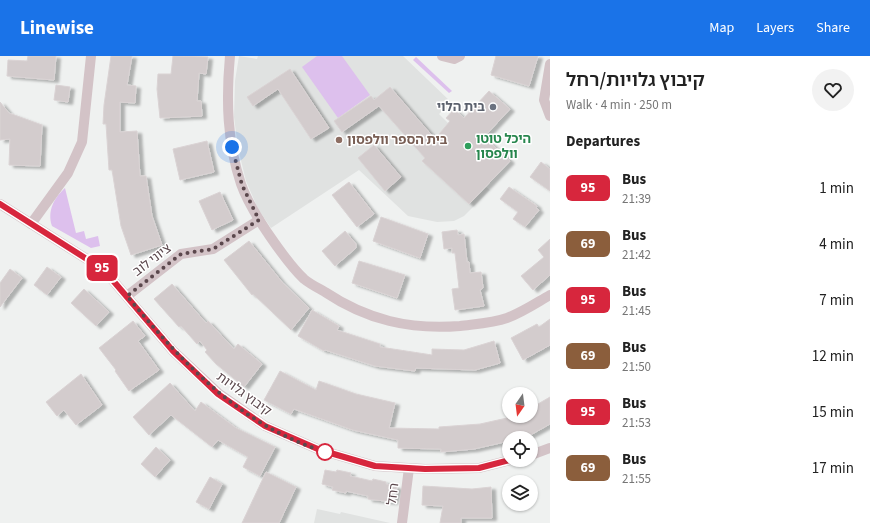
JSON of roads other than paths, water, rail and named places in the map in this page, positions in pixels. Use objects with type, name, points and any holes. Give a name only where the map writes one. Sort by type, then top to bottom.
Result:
[{"type":"street","points":[[31,224],[68,174],[82,142],[91,56]]},
{"type":"street","points":[[230,56],[226,92],[229,131],[242,185],[259,220],[280,252],[305,279],[340,302],[368,315],[402,325],[440,327],[490,322],[507,318],[529,308],[550,295]]},
{"type":"street","points":[[442,56],[454,59],[460,56]]},
{"type":"street","points":[[550,64],[544,100],[550,116]]},
{"type":"street","name":"קיבוץ גלויות","points":[[0,204],[104,270],[173,351],[218,394],[265,426],[320,450],[375,466],[409,468],[479,468],[502,462]]},
{"type":"street","name":"ציוני לוב","points":[[127,296],[181,254],[213,249],[259,220]]},
{"type":"street","points":[[538,452],[550,448]]},
{"type":"street","name":"רחל","points":[[402,523],[409,468]]},
{"type":"place","name":"בית הלוי","points":[[493,107]]},
{"type":"place","name":"בית הספר וולפסון","points":[[339,140]]},
{"type":"place","name":"היכל טוטו וולפסון","points":[[468,146]]}]
